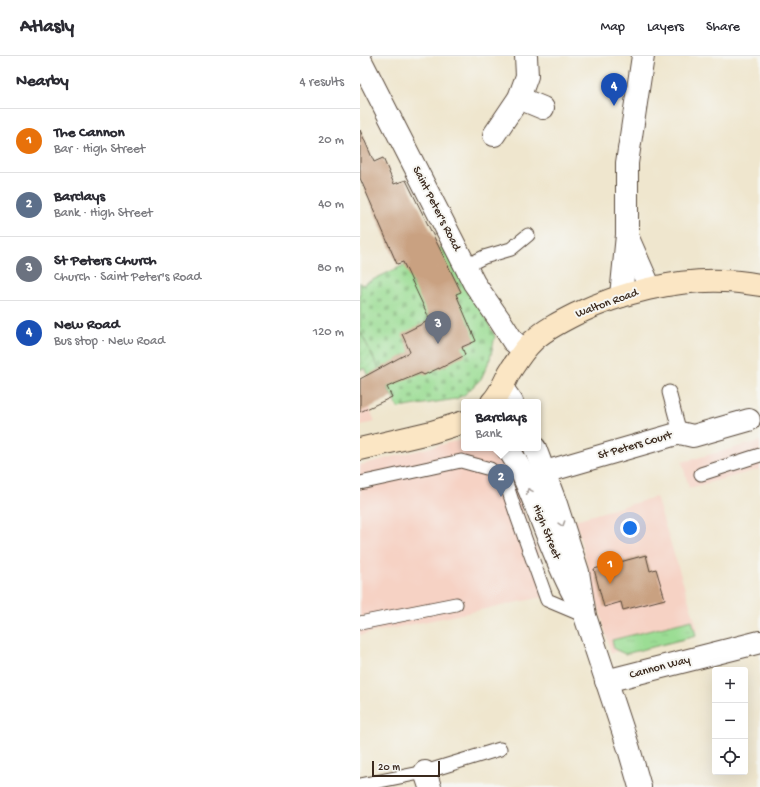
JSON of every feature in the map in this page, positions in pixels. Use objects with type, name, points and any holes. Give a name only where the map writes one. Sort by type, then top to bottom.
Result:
[{"type":"main road","name":"Walton Road","points":[[502,398],[510,372],[524,350],[533,340],[566,319],[584,310],[622,296],[650,288],[683,282],[723,281],[760,285]]},
{"type":"main road","points":[[360,449],[432,432],[461,423]]},
{"type":"street","points":[[494,134],[519,98],[527,76],[526,56]]},
{"type":"street","points":[[622,296],[627,235],[627,163],[642,56]]},
{"type":"street","name":"Saint Peter's Road","points":[[360,59],[474,283],[500,319],[513,341],[524,350]]},
{"type":"street","points":[[519,98],[543,108]]},
{"type":"street","points":[[627,235],[650,288]]},
{"type":"street","name":"St Peters Court","points":[[544,472],[680,433],[694,436],[749,420]]},
{"type":"street","name":"High Street","points":[[510,451],[538,510],[564,577],[585,616]]},
{"type":"street","name":"High Street","points":[[536,451],[578,572],[585,616],[640,787]]},
{"type":"street","name":"Cannon Way","points":[[606,681],[760,642]]},
{"type":"lane","points":[[466,266],[484,257],[512,249],[528,234]]},
{"type":"lane","points":[[669,392],[680,433]]},
{"type":"lane","points":[[701,474],[760,455]]},
{"type":"lane","points":[[360,483],[461,461],[490,469],[506,483],[547,600],[585,616]]},
{"type":"lane","points":[[360,623],[456,604]]},
{"type":"lane","points":[[360,784],[428,779],[500,749]]},
{"type":"shaded area","points":[[360,384],[375,422],[360,425]]},
{"type":"shaded area","points":[[461,440],[461,451],[493,451],[504,457],[553,595],[360,635],[360,465]]},
{"type":"shaded area","points":[[760,441],[760,469],[689,488],[682,462]]},
{"type":"shaded area","points":[[656,497],[698,630],[611,653],[575,520]]},
{"type":"green space","points":[[446,245],[495,336],[490,359],[481,379],[464,395],[456,399],[398,408],[360,331],[360,282],[362,285]]},
{"type":"green space","points":[[360,331],[380,371],[368,376],[364,368],[360,370]]},
{"type":"green space","points":[[692,620],[696,636],[625,654],[614,649],[612,640]]},
{"type":"building","points":[[360,130],[374,162],[383,158],[394,184],[406,180],[461,292],[456,294],[476,341],[462,347],[465,355],[439,369],[424,375],[421,373],[387,387],[392,397],[360,412],[360,379],[410,352],[402,334],[430,320],[403,262],[397,264],[360,178]]},
{"type":"building","points":[[646,555],[650,571],[656,569],[665,599],[623,610],[621,602],[604,607],[594,569]]},
{"type":"place","name":"New Road","points":[[614,106]]},
{"type":"place","name":"St Peters Church","points":[[438,344]]},
{"type":"place","name":"Barclays","points":[[501,497]]},
{"type":"place","name":"The Cannon","points":[[610,584]]}]
